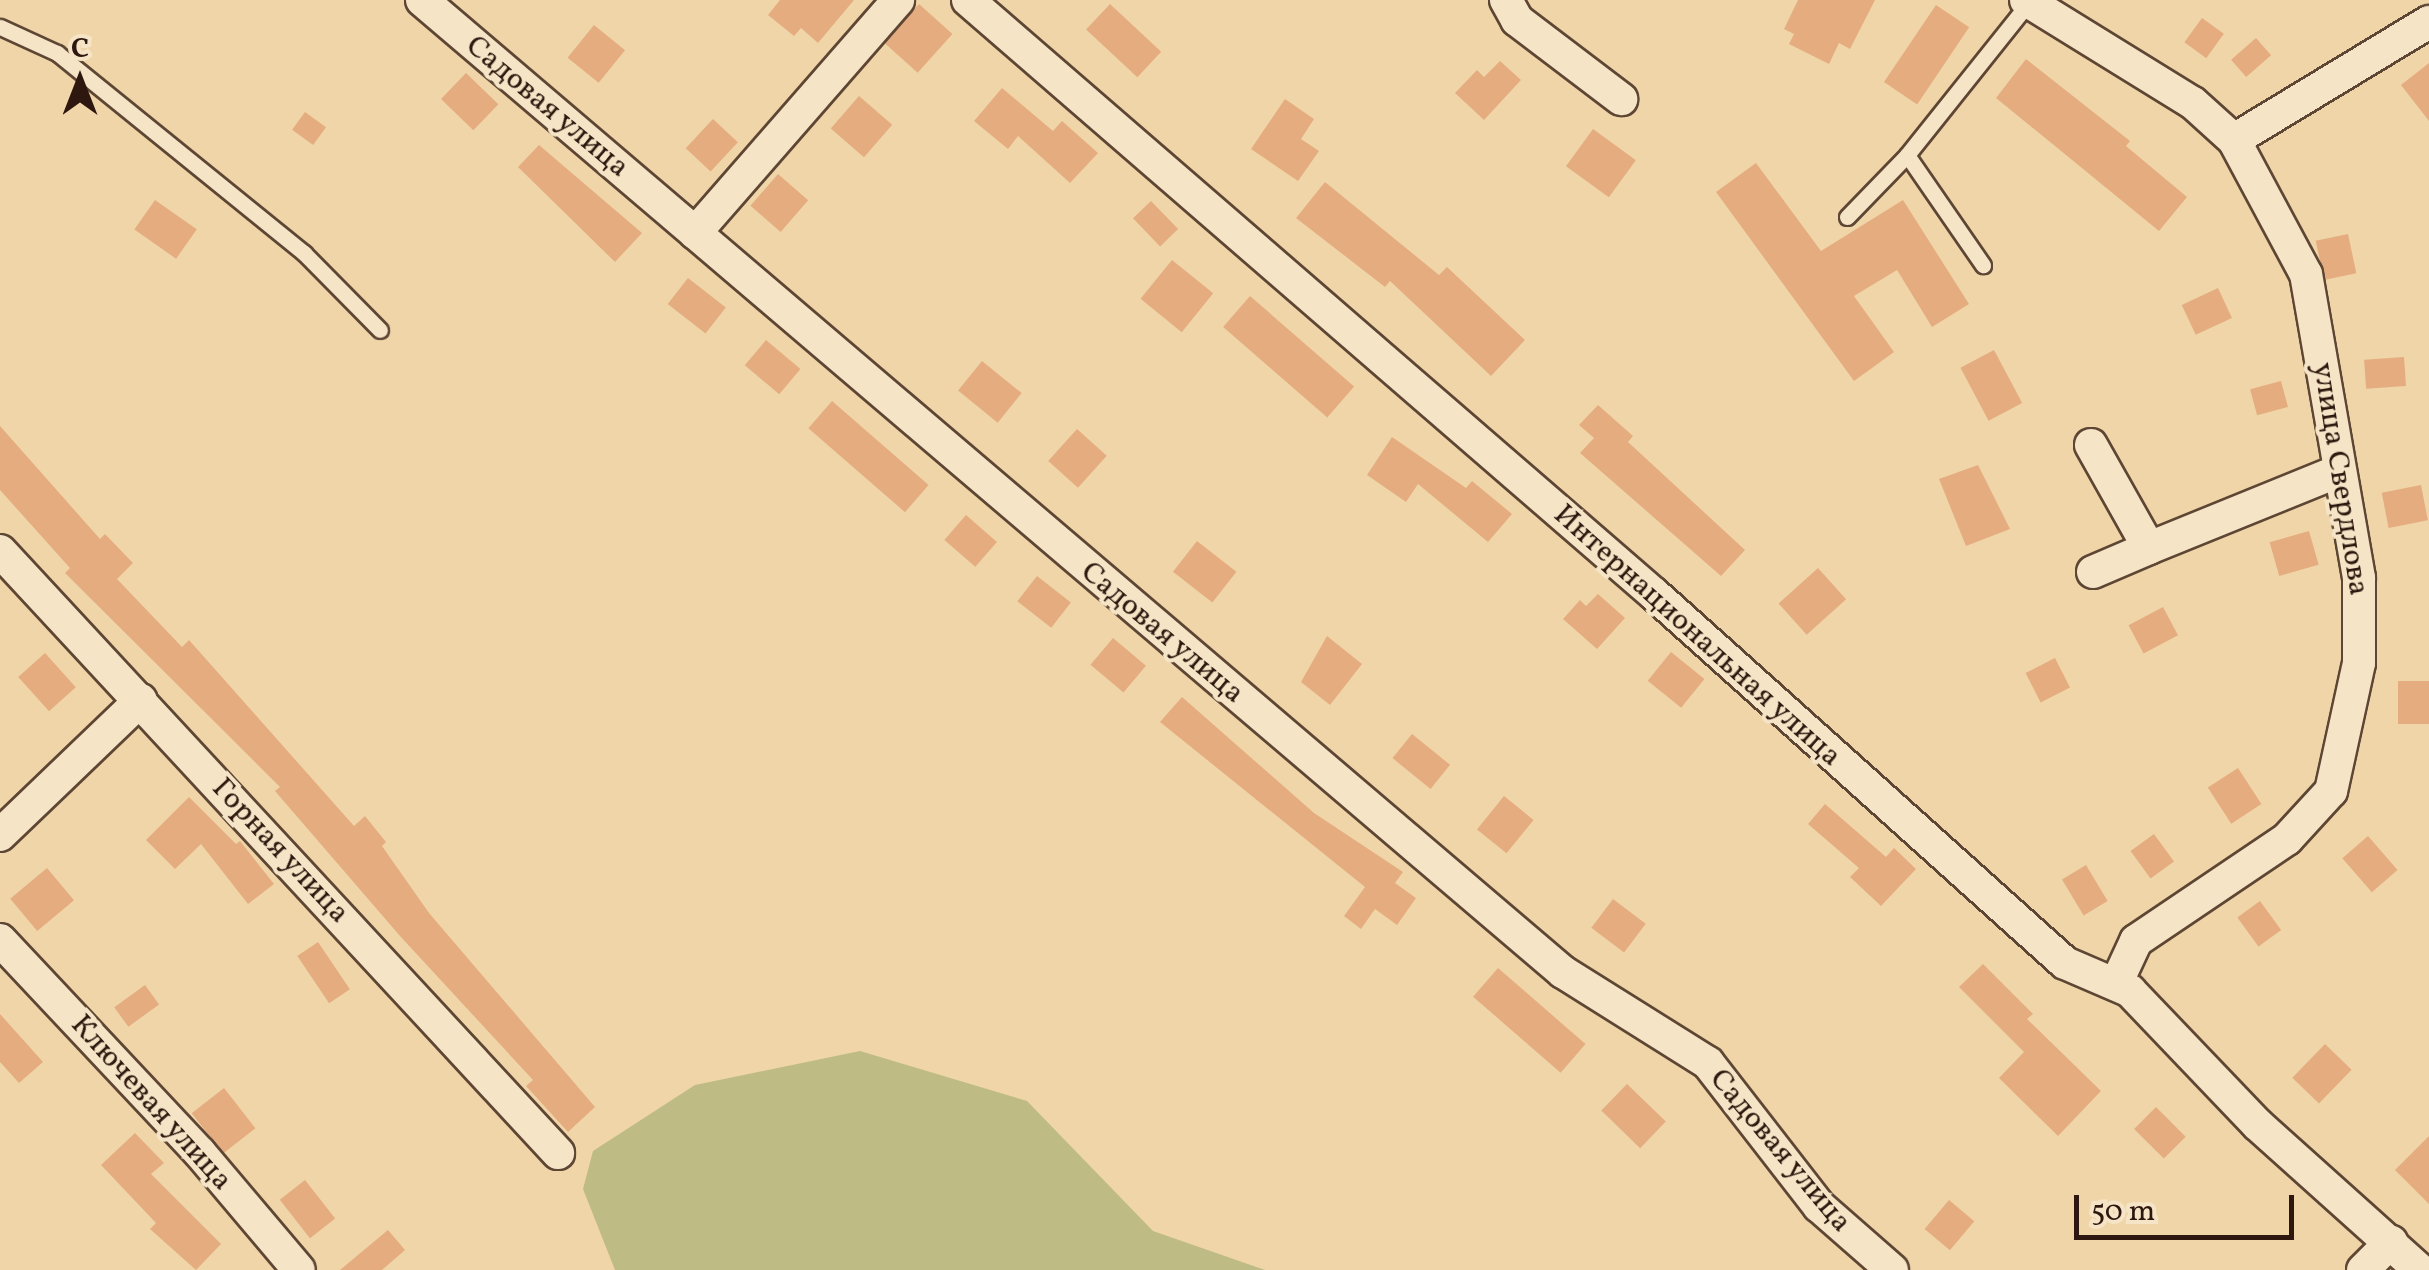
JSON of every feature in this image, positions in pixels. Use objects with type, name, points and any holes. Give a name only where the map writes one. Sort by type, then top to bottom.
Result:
[{"type":"street","name":"Садовая улица","points":[[422,0],[1562,972],[1708,1063],[1819,1206],[1892,1270]]},
{"type":"street","points":[[695,233],[898,0]]},
{"type":"street","name":"Интернациональная улица","points":[[968,0],[1654,594],[2065,964],[2116,984],[2140,1000],[2257,1124],[2420,1270]]},
{"type":"street","points":[[1506,0],[1517,20],[1621,100]]},
{"type":"street","name":"улица Свердлова","points":[[2028,1],[2194,104],[2234,140],[2306,274],[2360,610],[2350,722],[2331,791],[2287,839],[2136,942],[2116,984]]},
{"type":"street","points":[[2234,140],[2429,22]]},
{"type":"street","points":[[2091,444],[2149,548]]},
{"type":"street","points":[[2093,572],[2339,471]]},
{"type":"street","name":"Горная улица","points":[[0,550],[558,1153]]},
{"type":"street","points":[[0,835],[142,700]]},
{"type":"street","name":"Ключевая улица","points":[[0,940],[200,1153],[299,1270]]},
{"type":"street","points":[[2363,1270],[2390,1242]]},
{"type":"lane","points":[[1847,218],[1906,155],[2028,1]]},
{"type":"lane","points":[[0,27],[57,53],[304,253],[380,330]]},
{"type":"lane","points":[[1906,155],[1983,265]]},
{"type":"shaded area","points":[[860,1051],[1027,1101],[1153,1231],[1265,1270],[615,1270],[583,1189],[593,1151],[695,1085]]},
{"type":"building","points":[[780,0],[854,0],[818,43],[801,28],[794,36],[768,15]]},
{"type":"building","points":[[1798,0],[1875,0],[1850,49],[1839,43],[1829,64],[1789,44],[1794,34],[1784,29]]},
{"type":"building","points":[[919,4],[952,34],[918,73],[884,43]]},
{"type":"building","points":[[1110,4],[1161,52],[1137,77],[1086,30]]},
{"type":"building","points":[[1936,5],[1969,27],[1917,104],[1884,82]]},
{"type":"building","points":[[2202,18],[2224,34],[2206,58],[2184,42]]},
{"type":"building","points":[[594,25],[625,50],[599,83],[568,58]]},
{"type":"building","points":[[2256,38],[2271,55],[2246,77],[2231,60]]},
{"type":"building","points":[[2026,59],[2130,141],[2126,146],[2187,197],[2159,231],[1996,98]]},
{"type":"building","points":[[1500,61],[1521,80],[1484,120],[1455,93],[1477,70],[1484,77]]},
{"type":"building","points":[[2429,63],[2429,121],[2401,85]]},
{"type":"building","points":[[466,73],[498,104],[473,130],[441,99]]},
{"type":"building","points":[[1002,88],[1053,131],[1062,121],[1098,153],[1070,183],[1018,136],[1008,149],[974,121]]},
{"type":"building","points":[[859,96],[892,125],[864,157],[831,128]]},
{"type":"building","points":[[1285,99],[1314,119],[1301,139],[1319,151],[1298,181],[1251,149]]},
{"type":"building","points":[[305,112],[326,127],[313,145],[292,130]]},
{"type":"building","points":[[713,119],[738,142],[711,171],[686,148]]},
{"type":"building","points":[[1593,129],[1636,160],[1609,197],[1566,166]]},
{"type":"building","points":[[539,145],[642,233],[615,262],[518,167]]},
{"type":"building","points":[[1756,163],[1821,251],[1903,200],[1969,304],[1932,327],[1897,270],[1854,296],[1894,352],[1854,381],[1716,192]]},
{"type":"building","points":[[778,174],[808,200],[781,232],[750,206]]},
{"type":"building","points":[[1325,182],[1439,275],[1447,267],[1525,340],[1491,376],[1390,281],[1385,287],[1296,218]]},
{"type":"building","points":[[155,200],[197,229],[176,259],[134,229]]},
{"type":"building","points":[[1151,201],[1178,229],[1160,246],[1133,218]]},
{"type":"building","points":[[2348,234],[2356,273],[2324,280],[2316,241]]},
{"type":"building","points":[[1172,260],[1213,293],[1182,332],[1141,299]]},
{"type":"building","points":[[688,278],[726,308],[706,334],[668,304]]},
{"type":"building","points":[[2218,288],[2232,318],[2196,335],[2182,305]]},
{"type":"building","points":[[1250,296],[1354,387],[1327,417],[1223,327]]},
{"type":"building","points":[[766,340],[800,369],[779,394],[745,365]]},
{"type":"building","points":[[1994,350],[2022,403],[1989,421],[1960,368]]},
{"type":"building","points":[[2404,357],[2406,386],[2366,389],[2364,360]]},
{"type":"building","points":[[982,361],[1022,393],[998,423],[958,391]]},
{"type":"building","points":[[2281,381],[2288,407],[2257,415],[2250,389]]},
{"type":"building","points":[[832,401],[929,485],[905,512],[808,428]]},
{"type":"building","points":[[1598,405],[1633,436],[1628,442],[1745,550],[1721,576],[1580,453],[1594,438],[1579,425]]},
{"type":"building","points":[[0,426],[100,539],[105,534],[133,563],[117,579],[182,647],[189,640],[354,826],[365,816],[386,842],[382,846],[429,913],[595,1107],[568,1132],[526,1086],[533,1080],[400,936],[275,791],[280,787],[65,573],[70,568],[0,490]]},
{"type":"building","points":[[1077,429],[1107,456],[1078,488],[1048,461]]},
{"type":"building","points":[[1392,437],[1466,488],[1472,481],[1512,514],[1488,542],[1418,484],[1406,502],[1367,475]]},
{"type":"building","points":[[1978,465],[2010,529],[1966,546],[1939,479]]},
{"type":"building","points":[[2421,485],[2428,520],[2389,528],[2382,493]]},
{"type":"building","points":[[966,515],[997,542],[975,567],[944,540]]},
{"type":"building","points":[[2309,531],[2319,565],[2279,576],[2270,542]]},
{"type":"building","points":[[1197,541],[1236,572],[1212,603],[1173,572]]},
{"type":"building","points":[[1818,568],[1846,599],[1807,635],[1779,603]]},
{"type":"building","points":[[1037,576],[1071,602],[1051,628],[1017,601]]},
{"type":"building","points":[[1598,594],[1625,618],[1597,649],[1563,619],[1580,600],[1586,606]]},
{"type":"building","points":[[2163,607],[2178,635],[2144,654],[2129,625]]},
{"type":"building","points":[[1327,636],[1362,664],[1330,705],[1301,682]]},
{"type":"building","points":[[1113,638],[1146,666],[1123,692],[1091,665]]},
{"type":"building","points":[[1671,652],[1704,679],[1681,708],[1648,681]]},
{"type":"building","points":[[45,653],[76,687],[49,711],[18,677]]},
{"type":"building","points":[[2055,658],[2070,687],[2041,702],[2026,673]]},
{"type":"building","points":[[2398,681],[2429,681],[2429,724],[2398,724]]},
{"type":"building","points":[[1182,697],[1314,813],[1403,872],[1395,883],[1416,898],[1397,925],[1375,909],[1361,929],[1344,916],[1365,887],[1160,722]]},
{"type":"building","points":[[1412,734],[1450,765],[1431,789],[1392,758]]},
{"type":"building","points":[[2238,768],[2261,804],[2231,824],[2208,788]]},
{"type":"building","points":[[1504,796],[1534,820],[1506,853],[1477,829]]},
{"type":"building","points":[[189,797],[236,844],[240,841],[274,884],[248,904],[201,844],[175,869],[146,840]]},
{"type":"building","points":[[1825,804],[1886,857],[1894,848],[1916,869],[1881,906],[1850,877],[1859,868],[1808,824]]},
{"type":"building","points":[[2154,834],[2174,862],[2151,879],[2131,851]]},
{"type":"building","points":[[2368,836],[2398,870],[2372,892],[2342,858]]},
{"type":"building","points":[[2086,865],[2108,901],[2084,915],[2062,879]]},
{"type":"building","points":[[47,868],[74,900],[37,931],[10,899]]},
{"type":"building","points":[[1613,899],[1646,924],[1624,952],[1591,928]]},
{"type":"building","points":[[2260,901],[2281,930],[2259,947],[2237,917]]},
{"type":"building","points":[[318,942],[350,989],[329,1003],[297,956]]},
{"type":"building","points":[[1983,964],[2033,1014],[2027,1019],[2101,1091],[2058,1136],[1999,1078],[2024,1052],[1959,987]]},
{"type":"building","points":[[1498,968],[1586,1044],[1561,1073],[1473,997]]},
{"type":"building","points":[[145,985],[159,1004],[128,1027],[114,1007]]},
{"type":"building","points":[[0,1014],[43,1062],[19,1083],[0,1062]]},
{"type":"building","points":[[2325,1044],[2352,1070],[2319,1104],[2292,1078]]},
{"type":"building","points":[[1627,1084],[1666,1122],[1640,1148],[1601,1111]]},
{"type":"building","points":[[224,1088],[255,1128],[223,1153],[192,1113]]},
{"type":"building","points":[[2156,1107],[2186,1137],[2164,1159],[2134,1129]]},
{"type":"building","points":[[135,1133],[164,1163],[151,1174],[221,1244],[196,1270],[150,1229],[156,1223],[101,1165]]},
{"type":"building","points":[[2429,1136],[2429,1204],[2395,1170]]},
{"type":"building","points":[[305,1180],[335,1219],[310,1238],[280,1200]]},
{"type":"building","points":[[1949,1200],[1974,1221],[1950,1250],[1925,1229]]},
{"type":"building","points":[[388,1230],[405,1250],[382,1270],[340,1270]]}]
